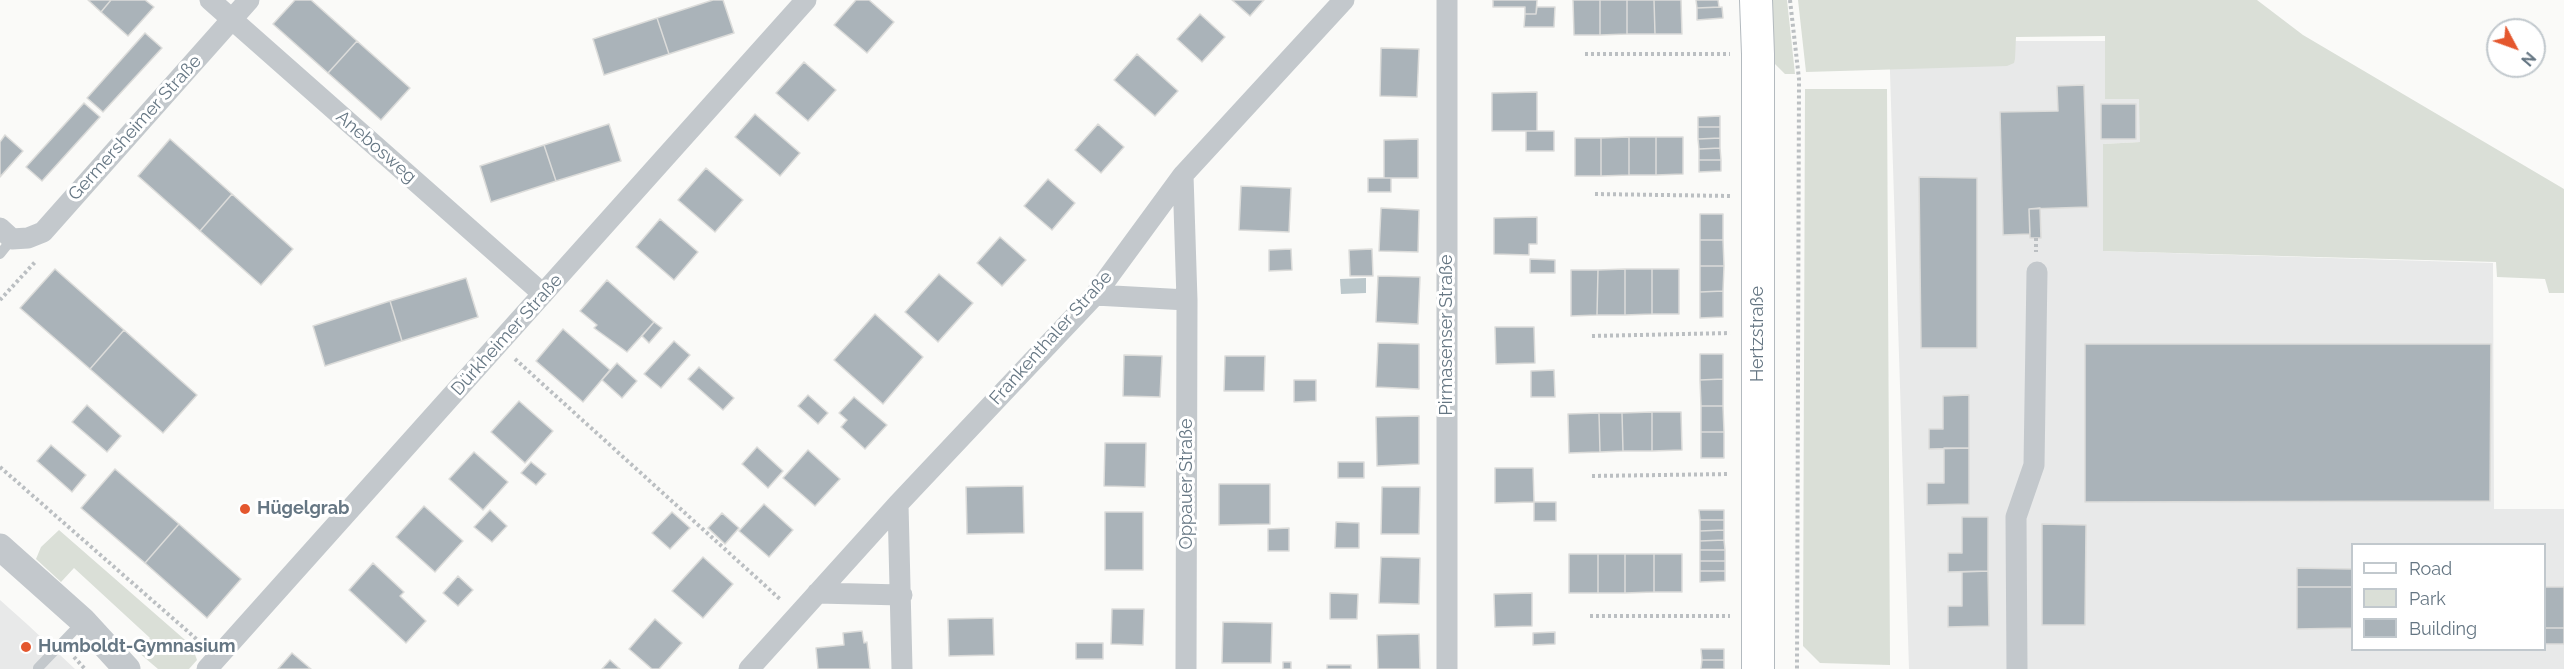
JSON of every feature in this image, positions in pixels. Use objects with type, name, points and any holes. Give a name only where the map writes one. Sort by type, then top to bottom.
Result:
[{"type":"main road","name":"Hertzstraße","points":[[1756,0],[1758,54],[1758,669]]},
{"type":"street","name":"Anebosweg","points":[[210,0],[543,294]]},
{"type":"street","name":"Germersheimer Straße","points":[[43,232],[249,0]]},
{"type":"street","name":"Dürkheimer Straße","points":[[212,664],[806,0]]},
{"type":"street","name":"Frankenthaler Straße","points":[[749,669],[898,504],[1095,295],[1183,175],[1344,0]]},
{"type":"street","name":"Pirmasenser Straße","points":[[1446,0],[1447,669]]},
{"type":"street","name":"Oppauer Straße","points":[[1183,175],[1187,300],[1186,669]]},
{"type":"street","points":[[4,240],[28,238],[43,232]]},
{"type":"street","points":[[2017,669],[2016,517],[2034,465],[2037,272]]},
{"type":"street","points":[[1095,295],[1187,300]]},
{"type":"street","points":[[898,504],[902,669]]},
{"type":"street","points":[[0,548],[82,621],[127,669]]},
{"type":"street","points":[[817,593],[902,595]]},
{"type":"lane","points":[[38,668],[82,621]]},
{"type":"path","points":[[1790,0],[1800,79],[1797,669]]},
{"type":"path","points":[[1585,54],[1758,54]]},
{"type":"path","points":[[1595,194],[1758,197]]},
{"type":"path","points":[[0,300],[46,249],[43,232]]},
{"type":"path","points":[[1592,336],[1757,333]]},
{"type":"path","points":[[499,345],[797,615]]},
{"type":"path","points":[[0,466],[144,592],[212,664]]},
{"type":"path","points":[[1592,476],[1758,473]]},
{"type":"path","points":[[1590,616],[1758,616]]},
{"type":"path","points":[[62,644],[85,669]]},
{"type":"shaded area","points":[[1889,41],[2106,41],[2105,99],[2140,99],[2140,142],[2103,144],[2104,251],[2493,263],[2494,509],[2564,509],[2564,669],[1909,669]]},
{"type":"shaded area","points":[[1366,278],[1366,293],[1341,294],[1340,279]]},
{"type":"shaded area","name":"Humboldt-Gymnasium","points":[[0,600],[28,625],[75,669],[0,669]]},
{"type":"green space","points":[[1764,0],[1787,0],[1795,74],[1785,74],[1773,62]]},
{"type":"green space","points":[[1798,0],[2257,0],[2303,35],[2564,189],[2564,293],[2549,293],[2545,279],[2497,277],[2496,262],[2103,251],[2103,144],[2140,142],[2139,99],[2105,99],[2105,36],[2016,37],[2014,63],[2007,66],[1806,72]]},
{"type":"green space","points":[[1805,89],[1887,89],[1890,665],[1820,663],[1803,646]]},
{"type":"green space","points":[[59,530],[192,646],[197,660],[189,669],[158,669],[138,652],[150,638],[74,568],[61,582],[36,559],[41,547]]},
{"type":"building","points":[[88,0],[111,0],[101,12]]},
{"type":"building","points":[[111,0],[145,0],[154,7],[128,36],[101,12]]},
{"type":"building","points":[[295,0],[311,0],[357,41],[328,73],[273,24]]},
{"type":"building","points":[[713,0],[723,0],[734,33],[669,54],[657,18]]},
{"type":"building","points":[[856,0],[869,0],[894,22],[867,53],[834,25]]},
{"type":"building","points":[[1232,0],[1264,0],[1250,16]]},
{"type":"building","points":[[1493,0],[1537,0],[1536,14],[1525,14],[1525,7],[1493,7]]},
{"type":"building","points":[[1573,0],[1600,0],[1600,35],[1574,35]]},
{"type":"building","points":[[1600,0],[1627,0],[1627,34],[1600,35]]},
{"type":"building","points":[[1627,0],[1654,0],[1655,34],[1627,34]]},
{"type":"building","points":[[1654,0],[1681,0],[1682,34],[1655,34]]},
{"type":"building","points":[[1696,0],[1718,0],[1719,7],[1697,8]]},
{"type":"building","points":[[1537,7],[1555,7],[1554,27],[1524,27],[1525,14],[1536,14]]},
{"type":"building","points":[[1722,7],[1723,18],[1697,20],[1697,8]]},
{"type":"building","points":[[1200,14],[1225,37],[1202,62],[1177,39]]},
{"type":"building","points":[[657,18],[669,54],[604,75],[593,39]]},
{"type":"building","points":[[145,33],[162,48],[103,112],[87,98]]},
{"type":"building","points":[[357,41],[410,88],[381,120],[328,73]]},
{"type":"building","points":[[1381,48],[1419,49],[1417,97],[1380,96]]},
{"type":"building","points":[[1137,54],[1178,91],[1155,116],[1114,80]]},
{"type":"building","points":[[804,62],[836,90],[808,121],[776,93]]},
{"type":"building","points":[[2084,85],[2088,207],[2029,209],[2030,234],[2003,235],[2000,112],[2058,111],[2057,86]]},
{"type":"building","points":[[1537,92],[1537,131],[1492,131],[1492,93]]},
{"type":"building","points":[[84,103],[100,117],[42,181],[26,167]]},
{"type":"building","points":[[2101,104],[2136,104],[2136,139],[2101,139]]},
{"type":"building","points":[[755,114],[800,153],[780,176],[735,137]]},
{"type":"building","points":[[1720,116],[1720,127],[1698,127],[1698,117]]},
{"type":"building","points":[[609,124],[621,161],[556,181],[544,145]]},
{"type":"building","points":[[1098,124],[1124,147],[1101,173],[1075,150]]},
{"type":"building","points":[[1698,127],[1720,127],[1720,138],[1698,139]]},
{"type":"building","points":[[1526,131],[1554,131],[1554,151],[1526,151]]},
{"type":"building","points":[[5,135],[23,151],[0,177],[0,142]]},
{"type":"building","points":[[1629,137],[1629,175],[1601,176],[1601,138]]},
{"type":"building","points":[[1629,137],[1656,137],[1656,175],[1629,175]]},
{"type":"building","points":[[1656,137],[1683,137],[1683,174],[1656,175]]},
{"type":"building","points":[[1575,138],[1601,138],[1601,176],[1575,176]]},
{"type":"building","points":[[1720,138],[1720,148],[1699,149],[1698,139]]},
{"type":"building","points":[[170,139],[232,194],[200,231],[138,176]]},
{"type":"building","points":[[1418,139],[1418,178],[1384,178],[1384,140]]},
{"type":"building","points":[[544,145],[556,181],[491,202],[480,166]]},
{"type":"building","points":[[1720,148],[1721,160],[1699,160],[1699,149]]},
{"type":"building","points":[[1699,160],[1721,160],[1721,171],[1699,172]]},
{"type":"building","points":[[706,168],[743,200],[715,232],[678,200]]},
{"type":"building","points":[[1919,177],[1977,178],[1977,348],[1921,348]]},
{"type":"building","points":[[1368,178],[1391,178],[1391,192],[1368,192]]},
{"type":"building","points":[[1048,179],[1075,203],[1052,230],[1024,206]]},
{"type":"building","points":[[1241,186],[1291,188],[1289,232],[1239,230]]},
{"type":"building","points":[[232,194],[293,249],[261,285],[200,231]]},
{"type":"building","points":[[1381,208],[1419,210],[1418,252],[1379,251]]},
{"type":"building","points":[[2040,208],[2041,238],[2030,238],[2029,209]]},
{"type":"building","points":[[1700,214],[1723,214],[1723,240],[1700,240]]},
{"type":"building","points":[[1537,217],[1537,244],[1529,244],[1529,255],[1494,254],[1494,218]]},
{"type":"building","points":[[660,219],[698,252],[674,280],[636,247]]},
{"type":"building","points":[[1000,237],[1026,260],[1002,286],[977,263]]},
{"type":"building","points":[[1700,240],[1723,240],[1724,266],[1700,266]]},
{"type":"building","points":[[1291,249],[1292,270],[1269,271],[1269,250]]},
{"type":"building","points":[[1372,249],[1373,276],[1350,276],[1349,250]]},
{"type":"building","points":[[1530,259],[1555,260],[1555,273],[1530,273]]},
{"type":"building","points":[[1700,266],[1724,266],[1723,291],[1700,292]]},
{"type":"building","points":[[55,269],[124,330],[90,369],[20,308]]},
{"type":"building","points":[[1625,269],[1652,269],[1652,314],[1625,315]]},
{"type":"building","points":[[1625,269],[1625,315],[1597,315],[1598,270]]},
{"type":"building","points":[[1652,269],[1679,269],[1679,314],[1652,314]]},
{"type":"building","points":[[1571,270],[1598,270],[1597,315],[1571,316]]},
{"type":"building","points":[[939,274],[973,303],[938,342],[905,312]]},
{"type":"building","points":[[1378,276],[1420,277],[1418,324],[1376,322]]},
{"type":"building","points":[[466,278],[478,317],[402,341],[390,301]]},
{"type":"building","points":[[607,280],[654,322],[627,352],[594,328],[597,325],[580,311]]},
{"type":"building","points":[[1723,291],[1723,317],[1700,318],[1700,292]]},
{"type":"building","points":[[390,301],[402,341],[325,366],[313,326]]},
{"type":"building","points":[[875,314],[923,357],[883,404],[834,360]]},
{"type":"building","points":[[654,322],[662,328],[649,343],[642,336]]},
{"type":"building","points":[[1495,327],[1534,327],[1535,363],[1496,364]]},
{"type":"building","points":[[563,329],[610,370],[583,402],[536,361]]},
{"type":"building","points":[[124,330],[197,395],[163,433],[90,369]]},
{"type":"building","points":[[674,341],[690,355],[661,388],[644,374]]},
{"type":"building","points":[[1378,343],[1419,344],[1419,389],[1376,387]]},
{"type":"building","points":[[2085,344],[2491,344],[2490,501],[2085,502]]},
{"type":"building","points":[[1700,354],[1723,354],[1723,379],[1700,380]]},
{"type":"building","points":[[1124,355],[1162,356],[1160,397],[1123,396]]},
{"type":"building","points":[[1225,356],[1265,356],[1264,391],[1224,391]]},
{"type":"building","points":[[617,363],[637,381],[622,398],[602,380]]},
{"type":"building","points":[[699,367],[734,398],[723,410],[688,379]]},
{"type":"building","points":[[1554,370],[1555,397],[1531,397],[1531,371]]},
{"type":"building","points":[[1723,379],[1723,406],[1701,406],[1700,380]]},
{"type":"building","points":[[1294,380],[1316,380],[1316,401],[1294,402]]},
{"type":"building","points":[[808,395],[828,413],[818,424],[798,406]]},
{"type":"building","points":[[1969,395],[1969,448],[1929,449],[1929,429],[1943,429],[1943,396]]},
{"type":"building","points":[[854,397],[887,425],[865,449],[841,427],[847,420],[839,413]]},
{"type":"building","points":[[519,401],[553,431],[525,463],[491,432]]},
{"type":"building","points":[[87,405],[121,436],[107,452],[72,422]]},
{"type":"building","points":[[1701,406],[1723,406],[1724,432],[1701,432]]},
{"type":"building","points":[[1652,412],[1652,451],[1623,451],[1622,413]]},
{"type":"building","points":[[1652,412],[1681,412],[1682,450],[1652,451]]},
{"type":"building","points":[[1599,413],[1600,452],[1569,453],[1568,414]]},
{"type":"building","points":[[1599,413],[1622,413],[1623,451],[1600,452]]},
{"type":"building","points":[[1419,416],[1419,464],[1377,466],[1376,417]]},
{"type":"building","points":[[1701,432],[1724,432],[1724,458],[1701,458]]},
{"type":"building","points":[[1105,443],[1146,443],[1145,487],[1104,486]]},
{"type":"building","points":[[51,445],[86,475],[72,492],[37,461]]},
{"type":"building","points":[[757,447],[783,471],[768,488],[742,464]]},
{"type":"building","points":[[1944,448],[1969,448],[1969,504],[1927,505],[1927,483],[1944,483]]},
{"type":"building","points":[[808,450],[840,479],[815,506],[783,478]]},
{"type":"building","points":[[474,452],[508,482],[483,510],[449,479]]},
{"type":"building","points":[[531,462],[546,474],[536,485],[521,473]]},
{"type":"building","points":[[1338,462],[1364,462],[1364,478],[1338,478]]},
{"type":"building","points":[[1495,468],[1533,468],[1534,502],[1495,503]]},
{"type":"building","points":[[115,469],[179,524],[145,563],[81,508]]},
{"type":"building","points":[[1219,484],[1270,484],[1270,524],[1219,525]]},
{"type":"building","points":[[1023,486],[1024,533],[967,534],[966,487]]},
{"type":"building","points":[[1382,487],[1420,487],[1419,534],[1381,534]]},
{"type":"building","points":[[1534,502],[1556,502],[1556,521],[1534,521]]},
{"type":"building","points":[[764,504],[793,530],[769,557],[739,531]]},
{"type":"building","points":[[424,506],[463,541],[435,572],[396,537]]},
{"type":"building","points":[[490,510],[507,526],[492,542],[474,527]]},
{"type":"building","points":[[1699,510],[1724,510],[1724,520],[1700,520]]},
{"type":"building","points":[[672,512],[690,528],[670,549],[652,533]]},
{"type":"building","points":[[1105,512],[1143,512],[1143,570],[1105,570]]},
{"type":"building","points":[[722,513],[739,528],[725,544],[708,528]]},
{"type":"building","points":[[1962,517],[1988,517],[1988,571],[1948,572],[1948,553],[1962,553]]},
{"type":"building","points":[[1700,520],[1724,520],[1724,530],[1700,531]]},
{"type":"building","points":[[1336,522],[1359,523],[1359,548],[1335,548]]},
{"type":"building","points":[[179,524],[241,579],[207,618],[145,563]]},
{"type":"building","points":[[2042,524],[2086,525],[2085,625],[2042,625]]},
{"type":"building","points":[[1289,528],[1289,551],[1268,551],[1268,529]]},
{"type":"building","points":[[1724,530],[1724,540],[1700,541],[1700,531]]},
{"type":"building","points":[[1724,540],[1725,550],[1700,550],[1700,541]]},
{"type":"building","points":[[1700,550],[1725,550],[1725,561],[1700,561]]},
{"type":"building","points":[[1569,554],[1598,554],[1598,593],[1569,593]]},
{"type":"building","points":[[1598,554],[1625,554],[1625,593],[1598,593]]},
{"type":"building","points":[[1625,554],[1654,554],[1654,592],[1625,593]]},
{"type":"building","points":[[1654,554],[1682,554],[1682,592],[1654,592]]},
{"type":"building","points":[[703,557],[733,584],[703,618],[672,591]]},
{"type":"building","points":[[1381,557],[1420,558],[1419,604],[1379,603]]},
{"type":"building","points":[[1700,561],[1725,561],[1725,571],[1700,571]]},
{"type":"building","points":[[373,563],[404,592],[400,596],[426,621],[406,643],[349,590]]},
{"type":"building","points":[[2297,568],[2351,569],[2351,587],[2297,587]]},
{"type":"building","points":[[1700,571],[1725,571],[1725,581],[1700,582]]},
{"type":"building","points":[[1988,571],[1989,626],[1948,627],[1948,606],[1962,606],[1962,572]]},
{"type":"building","points":[[458,576],[473,590],[458,606],[443,593]]},
{"type":"building","points":[[2297,587],[2351,587],[2351,628],[2297,629]]},
{"type":"building","points":[[2546,587],[2564,587],[2564,628],[2546,628]]},
{"type":"building","points":[[1330,593],[1358,594],[1357,619],[1330,619]]},
{"type":"building","points":[[1532,593],[1532,626],[1495,627],[1494,594]]},
{"type":"building","points":[[1112,609],[1144,609],[1143,645],[1111,644]]},
{"type":"building","points":[[993,618],[994,655],[949,656],[948,619]]},
{"type":"building","points":[[655,619],[682,643],[659,669],[652,669],[629,649]]},
{"type":"building","points":[[1223,622],[1272,623],[1271,663],[1222,663]]},
{"type":"building","points":[[2546,628],[2564,628],[2564,644],[2546,644]]},
{"type":"building","points":[[862,631],[864,643],[867,642],[870,669],[818,669],[816,648],[844,645],[843,633]]},
{"type":"building","points":[[1555,632],[1555,644],[1533,645],[1533,633]]},
{"type":"building","points":[[1419,634],[1420,669],[1378,669],[1377,635]]},
{"type":"building","points":[[1076,643],[1103,643],[1103,659],[1076,659]]},
{"type":"building","points":[[1701,649],[1724,649],[1724,660],[1702,660]]},
{"type":"building","points":[[292,653],[311,669],[278,669]]},
{"type":"building","points":[[610,660],[620,669],[602,669]]},
{"type":"building","points":[[1702,660],[1724,660],[1724,669],[1701,669]]},
{"type":"building","points":[[1283,662],[1291,662],[1291,669],[1283,669]]},
{"type":"building","points":[[1327,665],[1351,665],[1351,669],[1327,669]]},
{"type":"place","name":"Hügelgrab","points":[[245,509]]},
{"type":"place","name":"Humboldt-Gymnasium","points":[[26,647]]}]
